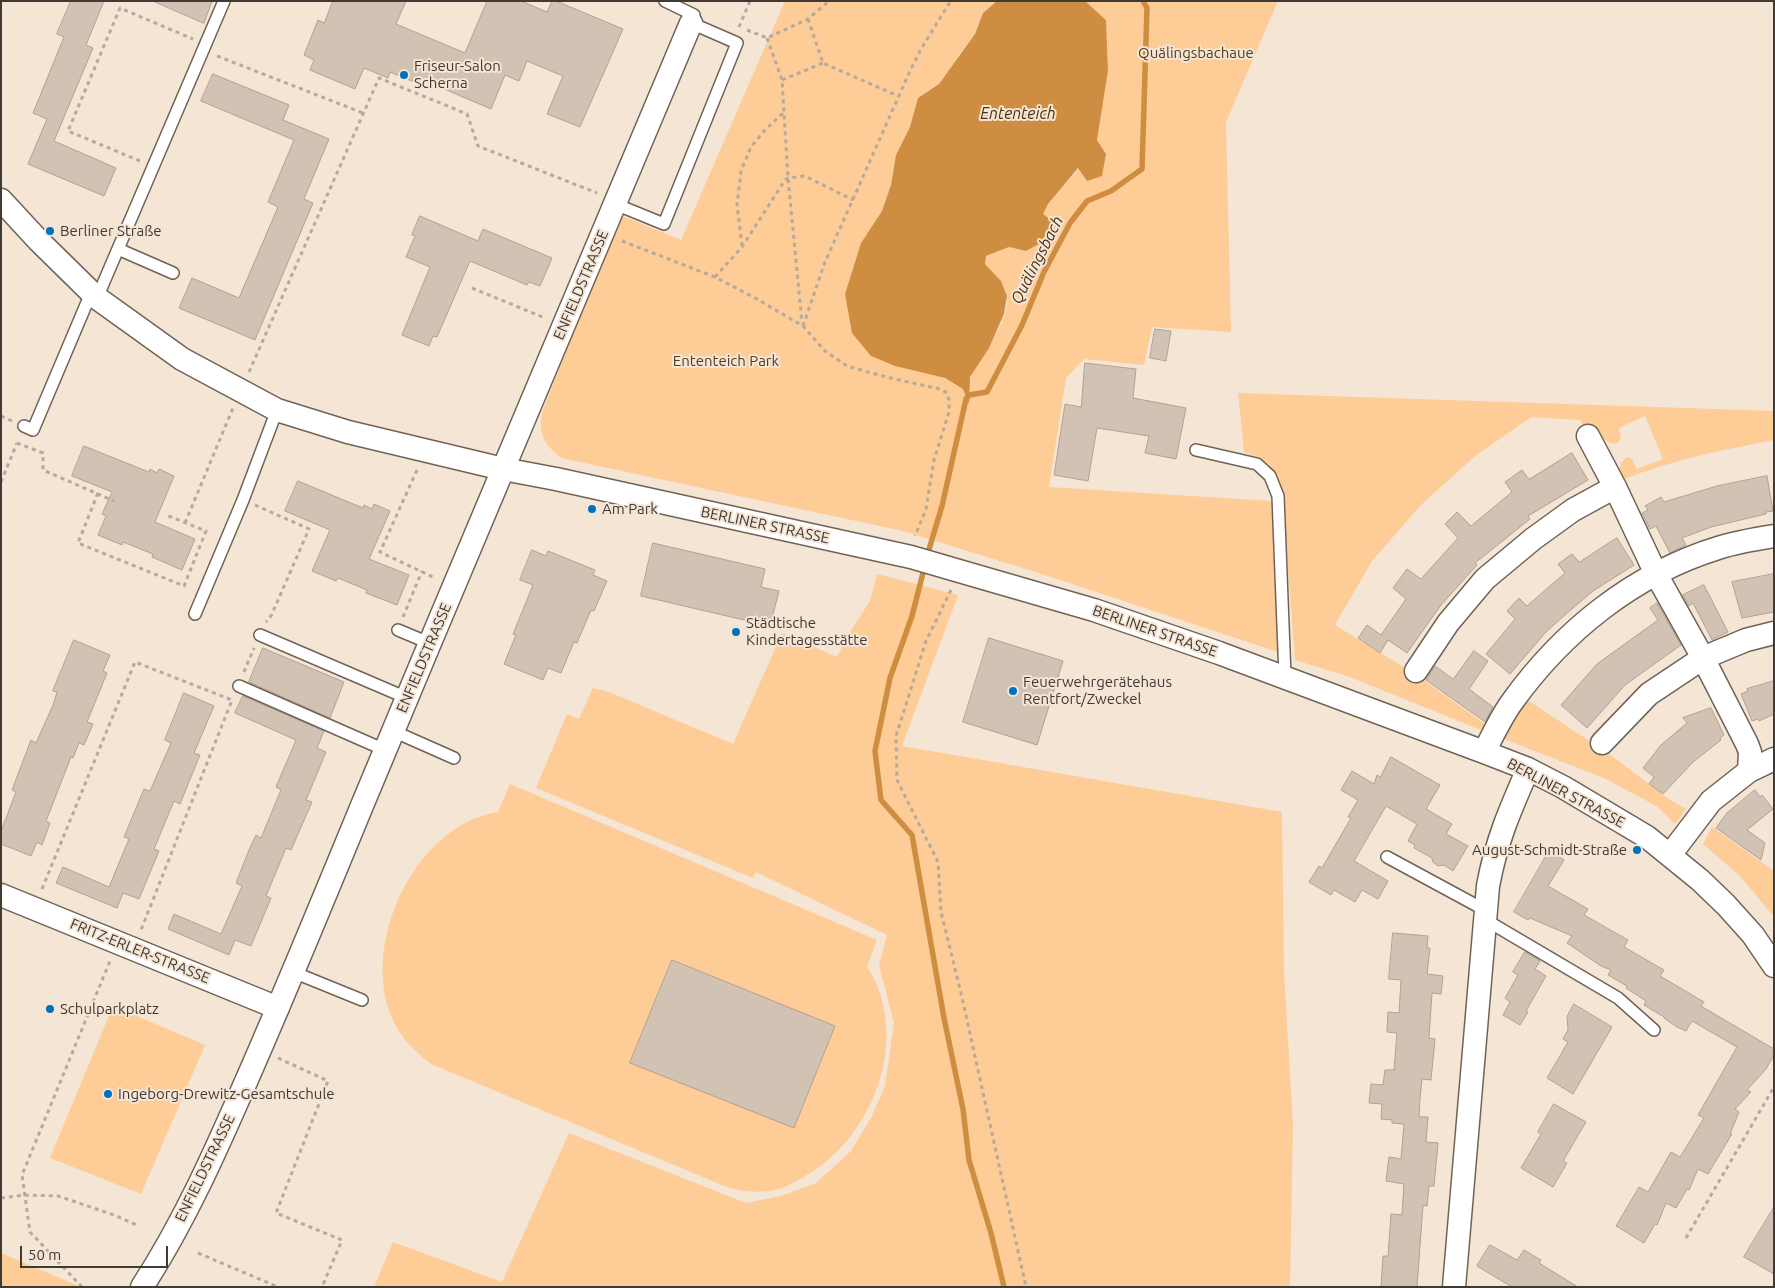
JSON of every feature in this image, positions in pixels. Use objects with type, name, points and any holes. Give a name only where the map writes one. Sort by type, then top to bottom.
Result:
[{"type":"street","name":"ENFIELDSTRASSE","points":[[142,1287],[180,1223],[213,1156],[260,1050],[429,643],[691,23]]},
{"type":"street","name":"BERLINER STRASSE","points":[[1,200],[94,296],[182,359],[277,410],[348,432],[503,469],[911,557],[1094,610],[1286,677],[1528,770],[1609,814],[1646,837],[1700,880],[1753,935],[1774,966]]},
{"type":"street","points":[[1588,436],[1615,487],[1656,574],[1703,658],[1750,752],[1749,771]]},
{"type":"street","points":[[1416,671],[1448,623],[1485,579],[1533,538],[1573,510],[1615,487]]},
{"type":"street","points":[[1484,752],[1511,704],[1531,677],[1594,614],[1625,591],[1656,574],[1718,548],[1774,536]]},
{"type":"street","points":[[1602,743],[1649,694],[1703,658],[1746,640],[1774,633]]},
{"type":"street","points":[[1670,855],[1711,801],[1749,771],[1774,760]]},
{"type":"street","points":[[1454,1287],[1484,914],[1492,860],[1499,838],[1528,770]]},
{"type":"street","name":"FRITZ-ERLER-STRASSE","points":[[1,895],[278,1008]]},
{"type":"lane","points":[[24,426],[33,430],[94,296],[118,250],[224,1]]},
{"type":"lane","points":[[616,202],[664,224],[737,43],[691,23],[694,15],[666,1]]},
{"type":"lane","points":[[118,250],[173,273]]},
{"type":"lane","points":[[195,614],[243,500],[277,410]]},
{"type":"lane","points":[[1196,450],[1257,464],[1270,476],[1278,496],[1286,677]]},
{"type":"lane","points":[[398,630],[429,643]]},
{"type":"lane","points":[[260,635],[407,698]]},
{"type":"lane","points":[[238,686],[389,740],[454,758]]},
{"type":"lane","points":[[1387,856],[1618,998],[1654,1030]]},
{"type":"lane","points":[[293,972],[362,1000]]},
{"type":"path","points":[[733,41],[750,1]]},
{"type":"path","points":[[739,27],[767,38],[808,19],[829,1]]},
{"type":"path","points":[[803,326],[826,262],[898,96],[921,49],[950,2]]},
{"type":"path","points":[[153,166],[68,131],[120,8],[204,47],[363,112]]},
{"type":"path","points":[[808,19],[822,63]]},
{"type":"path","points":[[767,38],[782,80],[788,178],[803,326]]},
{"type":"path","points":[[782,80],[822,63],[898,96]]},
{"type":"path","points":[[185,523],[240,391],[379,78],[467,114],[478,146],[616,202]]},
{"type":"path","points":[[742,247],[737,205],[741,171],[751,147],[764,130],[784,112]]},
{"type":"path","points":[[715,277],[742,247],[788,178],[805,176],[853,200]]},
{"type":"path","points":[[603,233],[715,277],[803,326],[825,351],[847,366],[886,377],[940,388],[946,392],[949,406],[947,424],[934,460],[928,499],[911,557]]},
{"type":"path","points":[[472,288],[564,326]]},
{"type":"path","points":[[1,416],[24,426],[1,482]]},
{"type":"path","points":[[17,443],[43,453],[43,470],[114,501]]},
{"type":"path","points":[[426,451],[380,552],[454,587]]},
{"type":"path","points":[[98,493],[78,543],[184,586],[206,531],[166,515]]},
{"type":"path","points":[[82,1287],[30,1232],[22,1175],[126,946],[266,620],[271,616],[309,529],[243,500]]},
{"type":"path","points":[[960,571],[926,641],[896,736],[897,780],[938,862],[941,912],[961,993],[1026,1287]]},
{"type":"path","points":[[398,630],[422,572]]},
{"type":"path","points":[[34,908],[135,662],[232,700]]},
{"type":"path","points":[[260,1050],[328,1081],[276,1213],[342,1240],[322,1287]]},
{"type":"path","points":[[1686,1238],[1774,1087]]},
{"type":"path","points":[[1,1198],[24,1195],[58,1196],[114,1215],[139,1226]]},
{"type":"path","points":[[198,1253],[278,1287]]},
{"type":"green space","points":[[785,1],[997,1],[983,13],[975,34],[939,84],[918,98],[910,127],[896,155],[891,185],[882,211],[861,243],[845,294],[895,366],[945,378],[964,389],[968,403],[971,376],[1000,327],[1007,306],[1006,291],[998,278],[985,264],[986,256],[1009,247],[1026,251],[1055,223],[1042,214],[1048,204],[1079,168],[1087,181],[1106,154],[1097,140],[1108,71],[1106,20],[1085,1],[1278,1],[1226,122],[1231,332],[1152,327],[1144,365],[1084,359],[1066,378],[1049,487],[1271,501],[1280,587],[1281,653],[1042,574],[903,531],[561,458],[546,443],[541,425],[543,410],[620,215],[681,240]]},
{"type":"green space","points":[[1238,393],[1774,411],[1774,440],[1678,461],[1622,480],[1618,472],[1622,462],[1627,457],[1632,459],[1637,469],[1663,459],[1645,416],[1619,428],[1621,438],[1618,443],[1606,441],[1592,426],[1585,429],[1580,420],[1531,417],[1474,457],[1421,505],[1372,561],[1335,625],[1415,674],[1489,727],[1486,732],[1347,676],[1295,660],[1283,502],[1276,476],[1269,464],[1259,457],[1244,452]]},
{"type":"green space","points":[[877,574],[958,595],[902,746],[1282,812],[1284,973],[1293,1125],[1290,1287],[374,1287],[393,1242],[502,1282],[569,1133],[746,1203],[781,1196],[816,1183],[851,1151],[871,1118],[885,1086],[894,1023],[879,965],[887,935],[756,872],[753,878],[536,788],[567,714],[579,719],[593,688],[609,692],[733,744],[782,633],[837,657],[870,601]]},
{"type":"green space","points":[[1523,697],[1612,756],[1670,800],[1686,809],[1675,824],[1658,807],[1604,778],[1496,736]]},
{"type":"green space","points":[[510,784],[877,940],[867,966],[880,994],[886,1023],[885,1053],[879,1083],[867,1111],[850,1137],[829,1159],[801,1179],[779,1189],[755,1192],[729,1188],[431,1064],[408,1043],[392,1018],[384,988],[383,956],[390,923],[402,892],[420,863],[442,839],[468,822],[498,812]]},
{"type":"green space","points":[[1712,827],[1774,871],[1774,917],[1740,876],[1703,844]]},
{"type":"green space","points":[[113,1006],[205,1045],[141,1194],[50,1158]]},
{"type":"green space","points":[[1,1253],[81,1287],[1,1287]]},
{"type":"water","name":"Ententeich","points":[[997,1],[1085,1],[1106,20],[1108,71],[1097,140],[1106,154],[1102,176],[1087,181],[1078,168],[1048,204],[1043,214],[1055,223],[1039,244],[1026,251],[1009,247],[986,256],[985,264],[1001,281],[1007,296],[1004,314],[989,348],[970,377],[969,404],[963,389],[945,378],[895,366],[871,356],[852,333],[845,294],[861,243],[882,211],[891,185],[896,155],[910,127],[918,98],[939,84],[975,34],[983,13]]},
{"type":"building","points":[[71,1],[104,1],[86,45],[93,48],[54,141],[116,168],[104,196],[28,164],[47,119],[33,113],[64,37],[57,34]]},
{"type":"building","points":[[153,1],[212,1],[204,23]]},
{"type":"building","points":[[333,1],[406,1],[396,24],[465,53],[487,1],[521,1],[547,12],[552,1],[556,1],[623,29],[580,127],[547,114],[563,76],[527,61],[519,81],[505,75],[491,109],[416,77],[414,82],[390,72],[388,78],[364,68],[355,89],[310,70],[314,60],[304,55],[318,20],[324,23]]},
{"type":"building","points":[[213,74],[289,105],[283,120],[329,139],[304,199],[313,203],[255,340],[179,308],[192,278],[239,298],[278,207],[268,202],[294,140],[201,101]]},
{"type":"building","points":[[420,216],[478,241],[483,229],[552,258],[540,286],[529,282],[527,285],[470,261],[437,337],[433,336],[429,346],[402,335],[430,267],[406,257],[415,236],[412,235]]},
{"type":"building","points":[[1155,329],[1171,331],[1166,361],[1150,358]]},
{"type":"building","points":[[1085,363],[1136,369],[1133,398],[1186,408],[1176,459],[1145,453],[1149,436],[1097,428],[1088,481],[1054,475],[1065,404],[1081,407]]},
{"type":"building","points":[[84,446],[149,472],[150,469],[157,473],[159,469],[174,476],[155,522],[195,539],[182,570],[152,557],[153,554],[123,542],[122,545],[98,535],[106,516],[102,514],[112,492],[72,476]]},
{"type":"building","points":[[1572,453],[1588,480],[1528,516],[1530,519],[1475,563],[1477,565],[1441,605],[1407,653],[1388,640],[1380,653],[1358,638],[1367,625],[1381,635],[1406,599],[1393,588],[1407,569],[1421,579],[1458,538],[1445,524],[1457,512],[1471,526],[1512,492],[1505,482],[1522,470],[1529,479]]},
{"type":"building","points":[[1767,476],[1773,511],[1711,527],[1682,538],[1686,545],[1670,553],[1656,526],[1650,529],[1642,513],[1648,510],[1645,506],[1661,497],[1664,502],[1717,486]]},
{"type":"building","points":[[298,481],[363,508],[364,505],[372,509],[374,504],[390,511],[369,559],[409,575],[397,605],[366,593],[367,590],[338,578],[336,581],[312,571],[330,530],[285,511]]},
{"type":"building","points":[[1617,538],[1634,565],[1593,591],[1566,614],[1546,632],[1510,674],[1486,654],[1515,619],[1507,611],[1519,598],[1527,606],[1565,573],[1558,564],[1572,554],[1579,562]]},
{"type":"building","points":[[653,543],[765,569],[761,587],[779,591],[770,626],[641,596]]},
{"type":"building","points":[[532,550],[546,556],[548,551],[595,570],[593,575],[607,581],[594,611],[591,610],[577,643],[574,642],[561,673],[548,668],[543,680],[504,664],[516,635],[513,634],[533,585],[520,580]]},
{"type":"building","points":[[1774,574],[1774,612],[1742,618],[1732,582]]},
{"type":"building","points":[[1704,585],[1728,632],[1712,640],[1693,603],[1689,606],[1683,595]]},
{"type":"building","points":[[1657,603],[1681,645],[1625,685],[1587,728],[1561,705],[1597,664],[1658,620],[1650,608]]},
{"type":"building","name":"Feuerwehrgerätehaus Rentfort/Zweckel","points":[[989,638],[1063,661],[1037,745],[963,722]]},
{"type":"building","points":[[74,640],[110,655],[103,671],[107,673],[87,722],[93,724],[84,745],[79,743],[73,758],[71,757],[46,821],[50,823],[42,845],[37,842],[31,856],[1,844],[1,831],[16,792],[12,790],[31,740],[36,743],[53,705],[57,692],[53,691]]},
{"type":"building","points":[[263,648],[344,682],[330,718],[249,682]]},
{"type":"building","points":[[1474,651],[1488,661],[1469,689],[1493,707],[1485,722],[1426,680],[1435,666],[1453,679]]},
{"type":"building","points":[[1774,681],[1774,714],[1759,721],[1758,719],[1752,721],[1741,694],[1748,691],[1747,689]]},
{"type":"building","points":[[184,693],[214,706],[194,753],[200,755],[180,804],[174,801],[154,849],[159,851],[139,899],[123,893],[117,908],[56,883],[63,867],[109,887],[129,839],[124,837],[144,789],[150,791],[171,743],[165,740]]},
{"type":"building","points":[[243,696],[324,731],[317,748],[326,752],[306,800],[312,802],[291,850],[286,848],[266,896],[271,898],[251,946],[235,940],[229,955],[168,929],[174,914],[221,934],[242,886],[236,883],[249,850],[256,835],[261,838],[281,790],[276,787],[296,740],[235,713]]},
{"type":"building","points":[[1711,708],[1724,735],[1720,738],[1721,740],[1693,762],[1663,794],[1649,784],[1654,777],[1643,768],[1661,745],[1687,723],[1683,718]]},
{"type":"building","points":[[1391,757],[1440,785],[1426,809],[1452,824],[1446,834],[1468,846],[1453,871],[1444,865],[1438,866],[1433,862],[1432,858],[1414,848],[1415,845],[1408,841],[1417,824],[1386,806],[1354,861],[1388,881],[1378,899],[1362,890],[1355,902],[1334,890],[1331,895],[1309,882],[1319,866],[1322,868],[1351,818],[1348,817],[1358,800],[1341,790],[1352,771],[1374,784],[1377,775],[1380,777]]},
{"type":"building","points":[[1755,790],[1760,797],[1762,795],[1773,809],[1747,830],[1765,843],[1761,860],[1716,828],[1727,813]]},
{"type":"building","points":[[1549,851],[1564,860],[1548,886],[1588,909],[1584,915],[1628,940],[1624,947],[1664,970],[1660,976],[1704,1002],[1701,1006],[1774,1049],[1774,1055],[1766,1069],[1747,1090],[1751,1092],[1735,1109],[1739,1112],[1730,1134],[1732,1134],[1708,1174],[1698,1169],[1689,1190],[1687,1189],[1676,1208],[1666,1203],[1657,1225],[1655,1224],[1644,1243],[1616,1226],[1639,1187],[1648,1192],[1671,1152],[1680,1157],[1704,1118],[1698,1115],[1737,1047],[1692,1021],[1686,1031],[1677,1027],[1644,1005],[1646,1001],[1626,988],[1627,986],[1608,975],[1611,970],[1601,966],[1567,943],[1572,936],[1530,918],[1528,920],[1514,912]]},
{"type":"building","points":[[1393,933],[1428,936],[1427,948],[1430,948],[1427,974],[1443,976],[1441,994],[1432,993],[1429,1038],[1435,1039],[1431,1080],[1422,1079],[1420,1098],[1419,1117],[1428,1117],[1426,1142],[1438,1143],[1434,1186],[1429,1186],[1427,1206],[1423,1205],[1417,1287],[1381,1287],[1383,1256],[1388,1256],[1391,1214],[1402,1215],[1404,1184],[1386,1181],[1389,1157],[1401,1159],[1404,1124],[1392,1123],[1392,1120],[1381,1119],[1382,1104],[1369,1103],[1371,1084],[1383,1085],[1385,1070],[1394,1070],[1397,1033],[1387,1032],[1388,1012],[1399,1013],[1401,980],[1389,979]]},
{"type":"building","points":[[1525,952],[1540,961],[1535,969],[1546,976],[1520,1025],[1503,1015],[1510,1002],[1505,998],[1518,975],[1513,972]]},
{"type":"building","points":[[672,960],[835,1026],[794,1128],[630,1063]]},
{"type":"building","points":[[1574,1004],[1612,1027],[1573,1094],[1547,1078],[1568,1042],[1563,1039],[1568,1030],[1567,1017]]},
{"type":"building","points":[[1554,1104],[1586,1122],[1563,1161],[1567,1163],[1553,1187],[1521,1168],[1541,1134],[1538,1132]]},
{"type":"building","points":[[1774,1207],[1774,1274],[1744,1257]]},
{"type":"building","points":[[1490,1245],[1517,1260],[1524,1250],[1541,1260],[1539,1263],[1578,1287],[1512,1287],[1477,1266]]},
{"type":"waterway","name":"Quälingsbach","points":[[927,556],[942,506],[966,399],[969,395],[987,392],[1022,325],[1044,272],[1070,223],[1087,201],[1111,191],[1142,169],[1147,8],[1143,1]]},
{"type":"waterway","points":[[925,565],[912,616],[890,678],[875,751],[881,800],[912,835],[944,1018],[963,1109],[969,1160],[991,1233],[1004,1287]]},
{"type":"place","name":"Friseur-Salon Scherna","points":[[404,75]]},
{"type":"place","name":"Berliner Straße","points":[[50,231]]},
{"type":"place","name":"Am Park","points":[[592,509]]},
{"type":"place","name":"Städtische Kindertagesstätte","points":[[736,632]]},
{"type":"place","name":"Feuerwehrgerätehaus Rentfort/Zweckel","points":[[1013,691]]},
{"type":"place","name":"August-Schmidt-Straße","points":[[1637,850]]},
{"type":"place","name":"Schulparkplatz","points":[[50,1009]]},
{"type":"place","name":"Ingeborg-Drewitz-Gesamtschule","points":[[108,1094]]},
{"type":"park label","name":"Quälingsbachaue","points":[[1196,53]]},
{"type":"park label","name":"Ententeich Park","points":[[726,361]]}]
